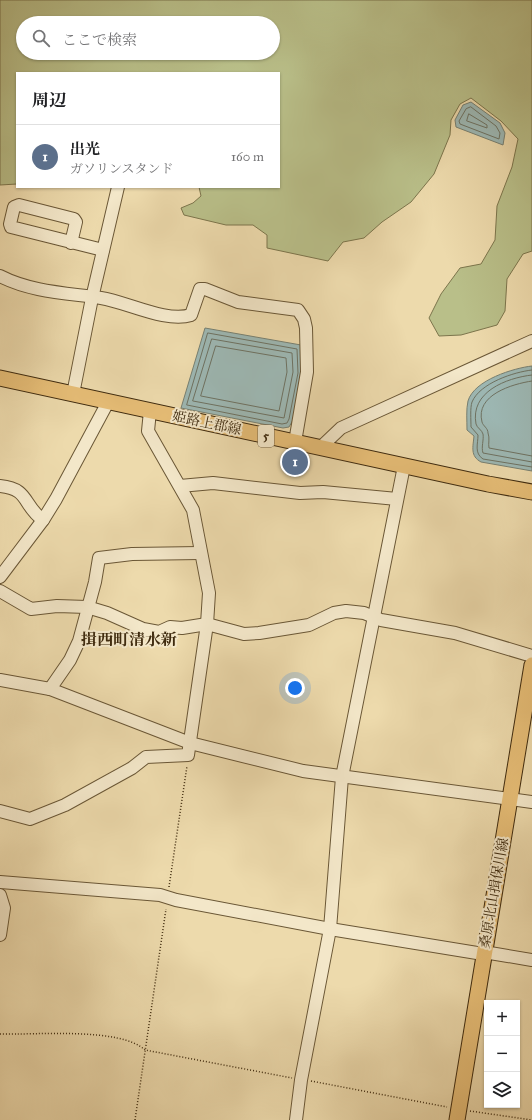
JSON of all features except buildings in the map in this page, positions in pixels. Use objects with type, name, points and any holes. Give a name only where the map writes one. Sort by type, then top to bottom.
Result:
[{"type":"main road","name":"姫路上郡線","points":[[4,381],[73,394],[404,466],[532,492]]},
{"type":"main road","name":"桑原北山揖保川線","points":[[458,1115],[532,665]]},
{"type":"street","points":[[73,394],[92,298],[118,188]]},
{"type":"street","points":[[71,243],[76,222],[74,219],[19,205],[14,207],[10,224],[11,227],[71,243],[103,250]]},
{"type":"street","points":[[0,276],[26,286],[114,301],[166,315],[191,315],[198,293],[200,290],[205,289],[238,302],[298,310],[304,319],[306,328],[307,372],[295,442]]},
{"type":"street","points":[[321,447],[341,428],[532,341]]},
{"type":"street","points":[[0,577],[42,520],[72,470],[108,402]]},
{"type":"street","points":[[150,411],[148,431],[193,510],[209,594],[207,624],[189,749]]},
{"type":"street","points":[[296,1120],[301,1080],[330,929],[342,777],[404,466]]},
{"type":"street","points":[[180,486],[213,483],[300,493],[323,492],[397,499]]},
{"type":"street","points":[[0,486],[17,490],[23,494],[29,506],[42,520]]},
{"type":"street","points":[[50,689],[70,660],[79,642],[87,607],[95,582],[99,558],[132,554],[200,553]]},
{"type":"street","points":[[0,591],[31,609],[57,606],[87,607],[107,613],[143,629],[159,632],[170,628],[182,628],[207,624],[244,634],[259,633],[309,625],[334,613],[346,611],[364,613],[374,617],[456,633],[532,656]]},
{"type":"street","points":[[0,680],[50,689],[189,749],[303,771],[532,802]]},
{"type":"street","points":[[0,812],[30,819],[65,805],[132,768],[146,757],[189,749]]},
{"type":"street","points":[[0,882],[160,895],[168,898],[330,929],[477,953],[484,952],[532,960]]},
{"type":"street","points":[[0,894],[4,908],[0,935]]},
{"type":"path","points":[[135,1120],[189,749]]},
{"type":"path","points":[[0,1034],[102,1035],[124,1038],[138,1043],[145,1050],[301,1080],[458,1115],[532,1120]]},
{"type":"green space","points":[[0,0],[532,0],[532,251],[523,254],[507,279],[505,311],[497,325],[461,335],[439,336],[429,318],[441,294],[460,268],[481,264],[495,240],[497,206],[512,167],[518,139],[501,121],[471,98],[460,104],[451,120],[450,135],[434,174],[411,202],[382,222],[364,238],[343,242],[328,261],[267,248],[267,235],[253,225],[226,225],[184,215],[181,208],[193,203],[201,196],[199,188],[280,188],[280,72],[16,72],[16,184],[0,185]]},
{"type":"water","points":[[471,102],[500,123],[505,133],[503,145],[456,127],[455,120],[463,105]]},
{"type":"water","points":[[205,328],[301,345],[302,373],[293,420],[289,427],[283,428],[181,408]]},
{"type":"water","points":[[532,366],[532,471],[481,462],[475,457],[474,454],[474,436],[467,430],[468,401],[478,387],[486,381],[505,372]]},
{"type":"place","name":"出光","points":[[295,462]]},
{"type":"district","name":"揖西町清水新","points":[[129,639]]}]
